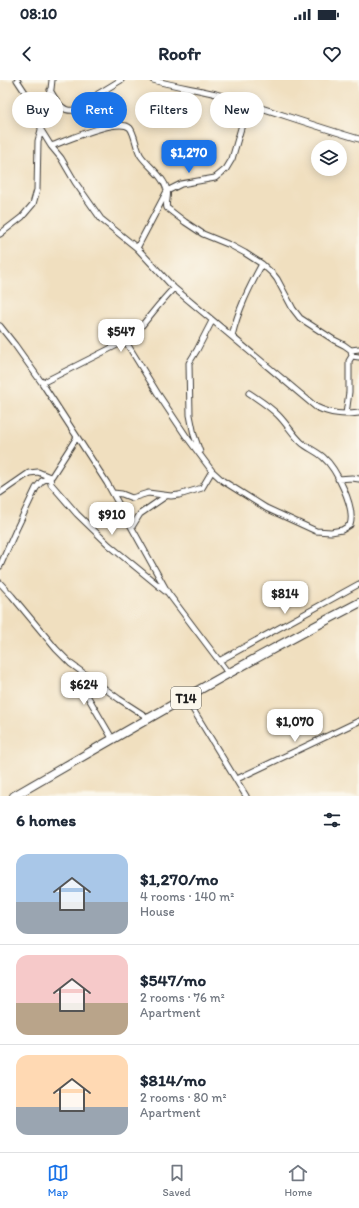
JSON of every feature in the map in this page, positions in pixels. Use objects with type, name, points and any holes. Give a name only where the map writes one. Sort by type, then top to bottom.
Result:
[{"type":"highway","name":"T14","points":[[14,796],[186,698],[359,603]]},
{"type":"street","points":[[17,80],[25,92]]},
{"type":"street","points":[[52,80],[50,90],[61,107],[65,110],[74,110],[92,106],[98,94],[121,80]]},
{"type":"street","points":[[153,80],[172,86],[210,93]]},
{"type":"street","points":[[264,109],[359,139]]},
{"type":"street","points":[[51,146],[103,127],[121,124],[126,126],[131,130],[138,152],[159,176],[167,191],[166,207],[203,234],[245,253],[262,264],[277,279],[293,309],[300,318],[351,350],[359,349]]},
{"type":"street","points":[[137,248],[167,191],[181,184],[215,178],[221,174],[232,159],[242,128]]},
{"type":"street","points":[[41,130],[101,219],[137,248],[174,288],[316,406],[326,411],[346,414],[359,413]]},
{"type":"street","points":[[0,234],[22,217],[33,204],[37,190],[38,141],[41,130]]},
{"type":"street","points":[[232,336],[237,317],[247,291],[262,264]]},
{"type":"street","points":[[42,383],[126,342],[140,330],[161,302],[174,288]]},
{"type":"street","points":[[201,457],[190,415],[188,363],[197,350],[212,320]]},
{"type":"street","points":[[0,326],[42,383],[113,493],[168,593],[229,674]]},
{"type":"street","points":[[126,342],[158,394],[201,457],[212,471],[223,481],[266,508],[316,530],[331,532],[342,530],[350,525],[352,520],[351,510],[338,479],[323,457],[303,444],[279,416],[262,401],[248,393]]},
{"type":"street","points":[[346,414],[349,392],[349,360],[352,356],[351,350]]},
{"type":"street","points":[[352,356],[359,357]]},
{"type":"street","points":[[0,566],[36,488],[42,481],[50,477],[55,472],[77,437]]},
{"type":"street","points":[[113,493],[122,494],[132,498],[152,493],[166,496],[179,495],[200,489],[204,486],[212,471]]},
{"type":"street","points":[[0,493],[29,473],[38,472],[50,477]]},
{"type":"street","points":[[50,477],[50,482],[54,489],[109,545],[168,593]]},
{"type":"street","points":[[338,479],[359,479]]},
{"type":"street","points":[[132,528],[141,513],[166,496]]},
{"type":"street","points":[[0,583],[56,649],[86,675],[150,719]]},
{"type":"street","points":[[219,661],[359,584]]},
{"type":"street","points":[[86,675],[78,686],[88,697],[113,740]]},
{"type":"street","points":[[186,698],[237,779],[246,796]]},
{"type":"street","points":[[237,779],[359,721]]}]
